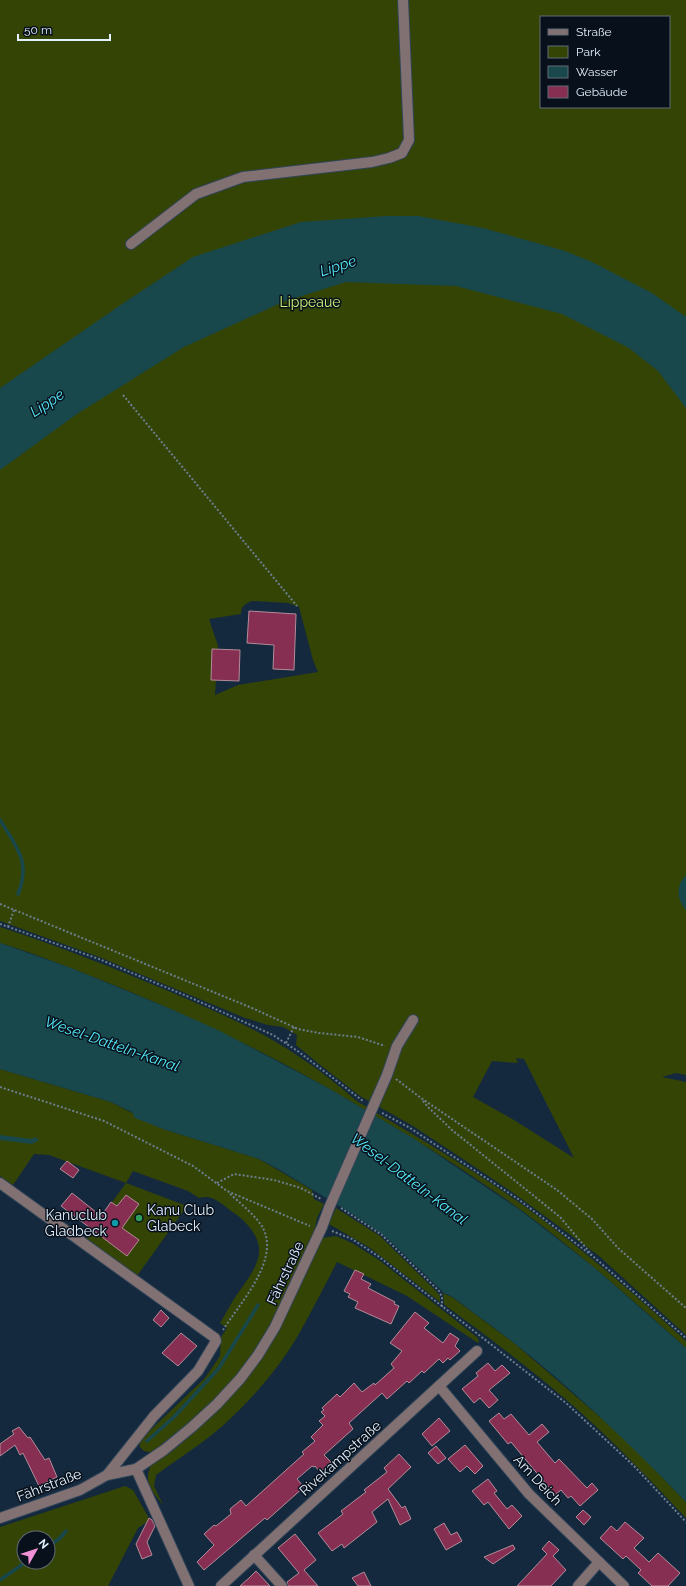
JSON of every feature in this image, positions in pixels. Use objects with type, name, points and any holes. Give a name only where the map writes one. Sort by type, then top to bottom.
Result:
[{"type":"street","points":[[132,244],[196,194],[244,177],[372,162],[390,158],[402,153],[409,140],[403,0]]},
{"type":"street","name":"Fährstraße","points":[[0,1518],[80,1490],[107,1475],[136,1469],[164,1450],[192,1427],[240,1379],[258,1355],[275,1326],[322,1227],[387,1074],[395,1051],[413,1020]]},
{"type":"street","points":[[0,1183],[215,1338],[216,1341]]},
{"type":"street","name":"Fährstraße","points":[[107,1475],[154,1416],[198,1371],[216,1341]]},
{"type":"street","name":"Rivekampstraße","points":[[221,1586],[477,1351]]},
{"type":"street","name":"Am Deich","points":[[439,1386],[529,1494],[624,1586]]},
{"type":"street","points":[[136,1469],[189,1586]]},
{"type":"street","points":[[254,1555],[282,1586]]},
{"type":"street","points":[[578,1586],[599,1562]]},
{"type":"path","points":[[123,395],[297,606]]},
{"type":"path","points":[[0,904],[252,1008],[294,1027],[319,1033],[358,1037],[380,1044],[395,1051]]},
{"type":"path","points":[[8,927],[14,910]]},
{"type":"path","points":[[0,924],[84,953],[182,994],[273,1035],[365,1102]]},
{"type":"path","points":[[286,1043],[294,1027]]},
{"type":"path","points":[[387,1074],[400,1081],[421,1098],[558,1190],[592,1220],[618,1248],[686,1308]]},
{"type":"path","points":[[0,1087],[104,1121],[193,1166],[227,1191],[246,1208],[263,1228],[267,1251],[264,1265],[246,1297],[216,1341]]},
{"type":"path","points":[[421,1098],[429,1108],[452,1130],[560,1218],[595,1258]]},
{"type":"path","points":[[381,1112],[410,1128],[518,1199],[595,1258],[686,1338]]},
{"type":"path","points":[[227,1191],[312,1227],[322,1227],[352,1239],[378,1256],[566,1403],[634,1466],[686,1522]]},
{"type":"path","points":[[442,1296],[442,1307]]},
{"type":"green space","name":"Lippeaue","points":[[0,0],[686,0],[686,1075],[676,1073],[662,1077],[686,1082],[686,1335],[599,1256],[512,1192],[413,1126],[360,1096],[296,1045],[297,1035],[283,1027],[268,1025],[245,1018],[99,957],[0,921]],"holes":[[[252,601],[288,603],[299,607],[313,660],[318,672],[238,685],[215,695],[218,646],[209,619],[241,614],[245,604]],[[516,1058],[524,1059],[574,1158],[514,1120],[473,1097],[492,1061],[518,1063]]]},
{"type":"green space","points":[[0,927],[109,967],[236,1021],[266,1036],[295,1054],[358,1102],[367,1107],[365,1110],[305,1075],[180,1013],[73,969],[0,943]]},
{"type":"green space","points":[[0,1069],[111,1102],[163,1129],[259,1159],[312,1190],[314,1199],[324,1204],[317,1218],[314,1233],[269,1330],[256,1352],[214,1402],[160,1449],[149,1452],[144,1451],[140,1447],[139,1441],[205,1378],[220,1356],[221,1337],[227,1328],[220,1323],[256,1265],[259,1253],[257,1240],[246,1223],[220,1202],[208,1197],[199,1198],[188,1191],[133,1171],[126,1183],[49,1155],[34,1154],[13,1185],[0,1176]]},
{"type":"green space","points":[[377,1113],[469,1169],[523,1205],[627,1288],[686,1341],[686,1348],[605,1277],[543,1226],[467,1173],[375,1116]]},
{"type":"green space","name":"Kanu Club Glabeck","points":[[126,1183],[187,1206],[137,1276],[86,1238]]},
{"type":"green space","points":[[336,1208],[380,1236],[436,1291],[440,1296],[440,1302],[370,1248],[329,1224]]},
{"type":"green space","points":[[336,1236],[352,1243],[379,1260],[478,1338],[479,1342],[478,1343],[407,1296],[337,1262],[310,1315],[293,1344],[260,1388],[214,1434],[156,1475],[154,1486],[163,1505],[152,1491],[148,1482],[151,1465],[242,1381],[319,1242],[322,1238]]},
{"type":"green space","points":[[443,1293],[452,1297],[514,1343],[632,1446],[686,1502],[686,1518],[620,1449],[578,1410],[513,1356],[446,1306],[444,1304]]},
{"type":"green space","points":[[125,1486],[133,1490],[150,1520],[138,1528],[108,1586],[0,1586],[0,1527]]},
{"type":"water","name":"Lippe","points":[[387,216],[418,216],[483,228],[565,251],[592,262],[652,293],[686,317],[686,408],[658,371],[629,348],[562,314],[456,286],[346,282],[283,302],[184,347],[77,414],[0,470],[0,388],[193,257],[301,222]]},
{"type":"water","points":[[686,875],[686,910],[680,901],[678,892],[680,883]]},
{"type":"water","name":"Wesel-Datteln-Kanal","points":[[0,943],[71,968],[171,1009],[220,1031],[330,1089],[413,1138],[520,1210],[595,1268],[686,1348],[686,1502],[637,1452],[560,1381],[506,1337],[456,1300],[443,1293],[385,1236],[351,1213],[259,1159],[163,1129],[135,1118],[132,1112],[111,1102],[0,1069]]},
{"type":"water","points":[[0,1135],[32,1139],[35,1137],[39,1140],[32,1144],[0,1140]]},
{"type":"building","points":[[249,611],[296,614],[294,670],[273,669],[274,645],[247,643]]},
{"type":"building","points":[[212,649],[240,650],[239,681],[211,680]]},
{"type":"building","points":[[67,1161],[79,1170],[73,1178],[60,1169]]},
{"type":"building","points":[[72,1193],[101,1216],[111,1202],[117,1206],[126,1195],[139,1204],[122,1228],[139,1240],[127,1256],[61,1206]]},
{"type":"building","points":[[355,1270],[364,1274],[361,1279],[371,1284],[368,1288],[395,1302],[394,1304],[399,1306],[391,1324],[355,1308],[358,1302],[348,1297],[350,1294],[344,1291]]},
{"type":"building","points":[[161,1310],[169,1318],[161,1327],[153,1320]]},
{"type":"building","points":[[415,1312],[429,1323],[424,1328],[443,1343],[450,1333],[459,1339],[455,1346],[460,1351],[450,1360],[448,1358],[443,1363],[439,1359],[424,1373],[422,1371],[409,1383],[407,1381],[387,1399],[382,1393],[349,1423],[353,1429],[324,1455],[331,1462],[320,1472],[315,1466],[312,1466],[297,1479],[304,1487],[267,1520],[265,1518],[204,1570],[197,1562],[214,1545],[204,1534],[214,1525],[216,1526],[231,1514],[230,1509],[241,1500],[246,1506],[304,1454],[302,1452],[315,1441],[311,1437],[323,1425],[319,1421],[325,1416],[321,1412],[324,1410],[322,1408],[337,1394],[340,1397],[354,1383],[362,1392],[374,1383],[375,1385],[394,1368],[391,1364],[402,1351],[390,1343]]},
{"type":"building","points":[[181,1333],[197,1346],[178,1366],[162,1353]]},
{"type":"building","points":[[488,1363],[495,1371],[502,1365],[510,1373],[489,1390],[498,1400],[489,1408],[480,1398],[474,1403],[462,1389],[478,1376],[476,1373]]},
{"type":"building","points":[[499,1413],[504,1419],[511,1414],[529,1435],[542,1424],[549,1432],[537,1442],[555,1463],[559,1459],[587,1488],[592,1483],[598,1490],[580,1506],[571,1496],[568,1498],[561,1490],[555,1495],[511,1442],[508,1444],[489,1421]]},
{"type":"building","points":[[439,1418],[450,1431],[432,1446],[422,1434]]},
{"type":"building","points":[[19,1427],[28,1438],[30,1437],[45,1460],[49,1458],[57,1477],[39,1486],[23,1453],[20,1455],[15,1445],[0,1456],[0,1444],[14,1434],[12,1431]]},
{"type":"building","points":[[465,1445],[483,1466],[475,1474],[467,1466],[460,1472],[448,1459]]},
{"type":"building","points":[[436,1446],[446,1458],[438,1464],[428,1453]]},
{"type":"building","points":[[399,1454],[411,1467],[388,1489],[402,1508],[405,1506],[411,1519],[400,1525],[388,1499],[372,1512],[377,1522],[344,1548],[342,1544],[332,1551],[318,1533],[343,1514],[341,1511],[366,1492],[364,1490],[387,1472],[384,1468]]},
{"type":"building","points":[[488,1479],[497,1491],[494,1493],[507,1509],[512,1505],[522,1516],[509,1529],[488,1502],[484,1505],[472,1491]]},
{"type":"building","points":[[583,1510],[591,1517],[584,1525],[576,1517]]},
{"type":"building","points":[[149,1518],[155,1526],[147,1542],[152,1555],[142,1559],[136,1544]]},
{"type":"building","points":[[625,1522],[644,1538],[634,1548],[649,1562],[658,1553],[680,1573],[668,1586],[652,1586],[638,1573],[641,1570],[626,1556],[623,1559],[600,1538],[611,1526],[617,1531]]},
{"type":"building","points":[[444,1523],[451,1535],[457,1532],[462,1541],[446,1550],[434,1529]]},
{"type":"building","points":[[295,1534],[316,1560],[304,1570],[318,1586],[288,1586],[287,1582],[299,1573],[278,1548]]},
{"type":"building","points":[[549,1541],[559,1550],[553,1556],[566,1570],[551,1586],[517,1586],[547,1554],[542,1549]]},
{"type":"building","points":[[513,1545],[515,1549],[493,1564],[484,1557]]},
{"type":"building","points":[[256,1571],[270,1586],[240,1586],[249,1578]]},
{"type":"building","points":[[364,1572],[371,1586],[358,1586],[352,1578]]},
{"type":"waterway","points":[[0,820],[17,847],[22,863],[22,882],[18,894]]},
{"type":"waterway","points":[[147,1441],[174,1417],[219,1368],[258,1305]]},
{"type":"waterway","points":[[56,1541],[66,1531]]},
{"type":"waterway","points":[[0,1580],[16,1569]]},
{"type":"place","name":"Kanu Club Glabeck","points":[[139,1218]]},
{"type":"place","name":"Kanuclub Gladbeck","points":[[115,1223]]}]
